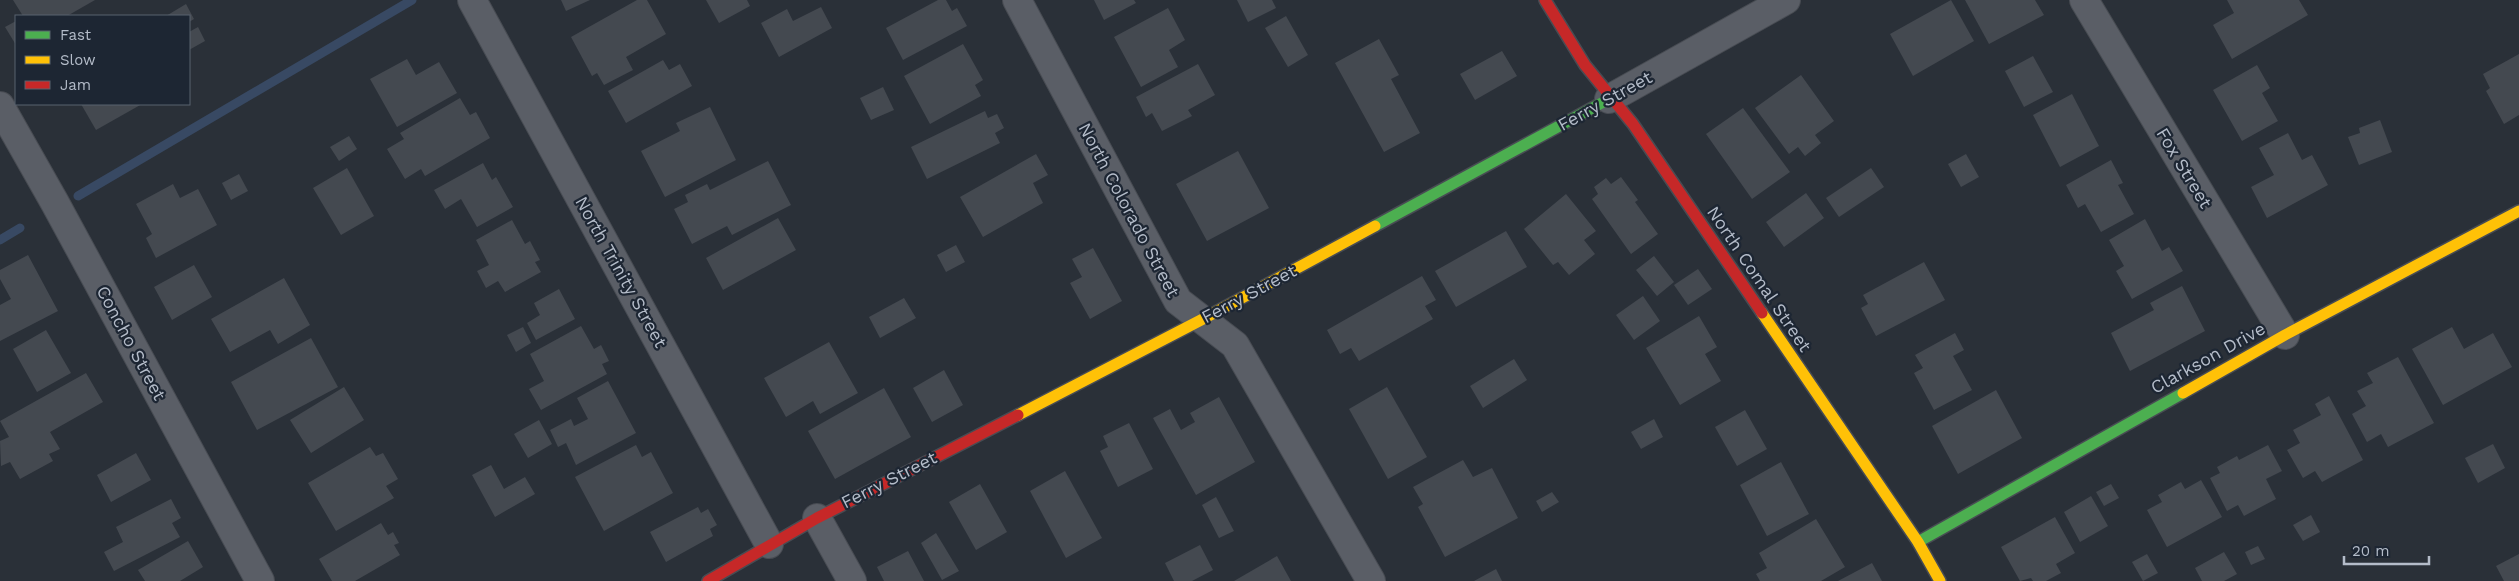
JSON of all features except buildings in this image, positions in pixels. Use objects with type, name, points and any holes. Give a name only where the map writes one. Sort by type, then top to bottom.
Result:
[{"type":"street","name":"North Trinity Street","points":[[472,0],[769,544]]},
{"type":"street","name":"North Colorado Street","points":[[1016,0],[1178,301],[1235,345],[1371,581]]},
{"type":"street","name":"North Comal Street","points":[[1545,0],[1566,38],[1609,99],[1633,124],[1918,542],[1940,581]]},
{"type":"street","name":"Ferry Street","points":[[708,581],[769,544],[817,518],[1201,320],[1609,99],[1786,0]]},
{"type":"street","name":"Fox Street","points":[[2084,0],[2285,336]]},
{"type":"street","name":"Concho Street","points":[[0,106],[55,203],[260,581]]},
{"type":"street","name":"Clarkson Drive","points":[[1918,542],[2285,336],[2519,211]]},
{"type":"street","points":[[817,518],[852,581]]},
{"type":"waterway","points":[[78,196],[412,0]]},
{"type":"waterway","points":[[0,240],[20,228]]},
{"type":"traffic: fast","points":[[1375,226],[1609,99]]},
{"type":"traffic: fast","points":[[1918,542],[2183,393]]},
{"type":"traffic: slow","points":[[2183,393],[2285,335],[2519,211]]},
{"type":"traffic: slow","points":[[1018,415],[1201,320],[1375,226]]},
{"type":"traffic: slow","points":[[1762,313],[1918,542],[1940,581]]},
{"type":"traffic: jam","points":[[1545,0],[1585,65],[1633,124],[1762,313]]},
{"type":"traffic: jam","points":[[708,581],[817,518],[1018,415]]}]
